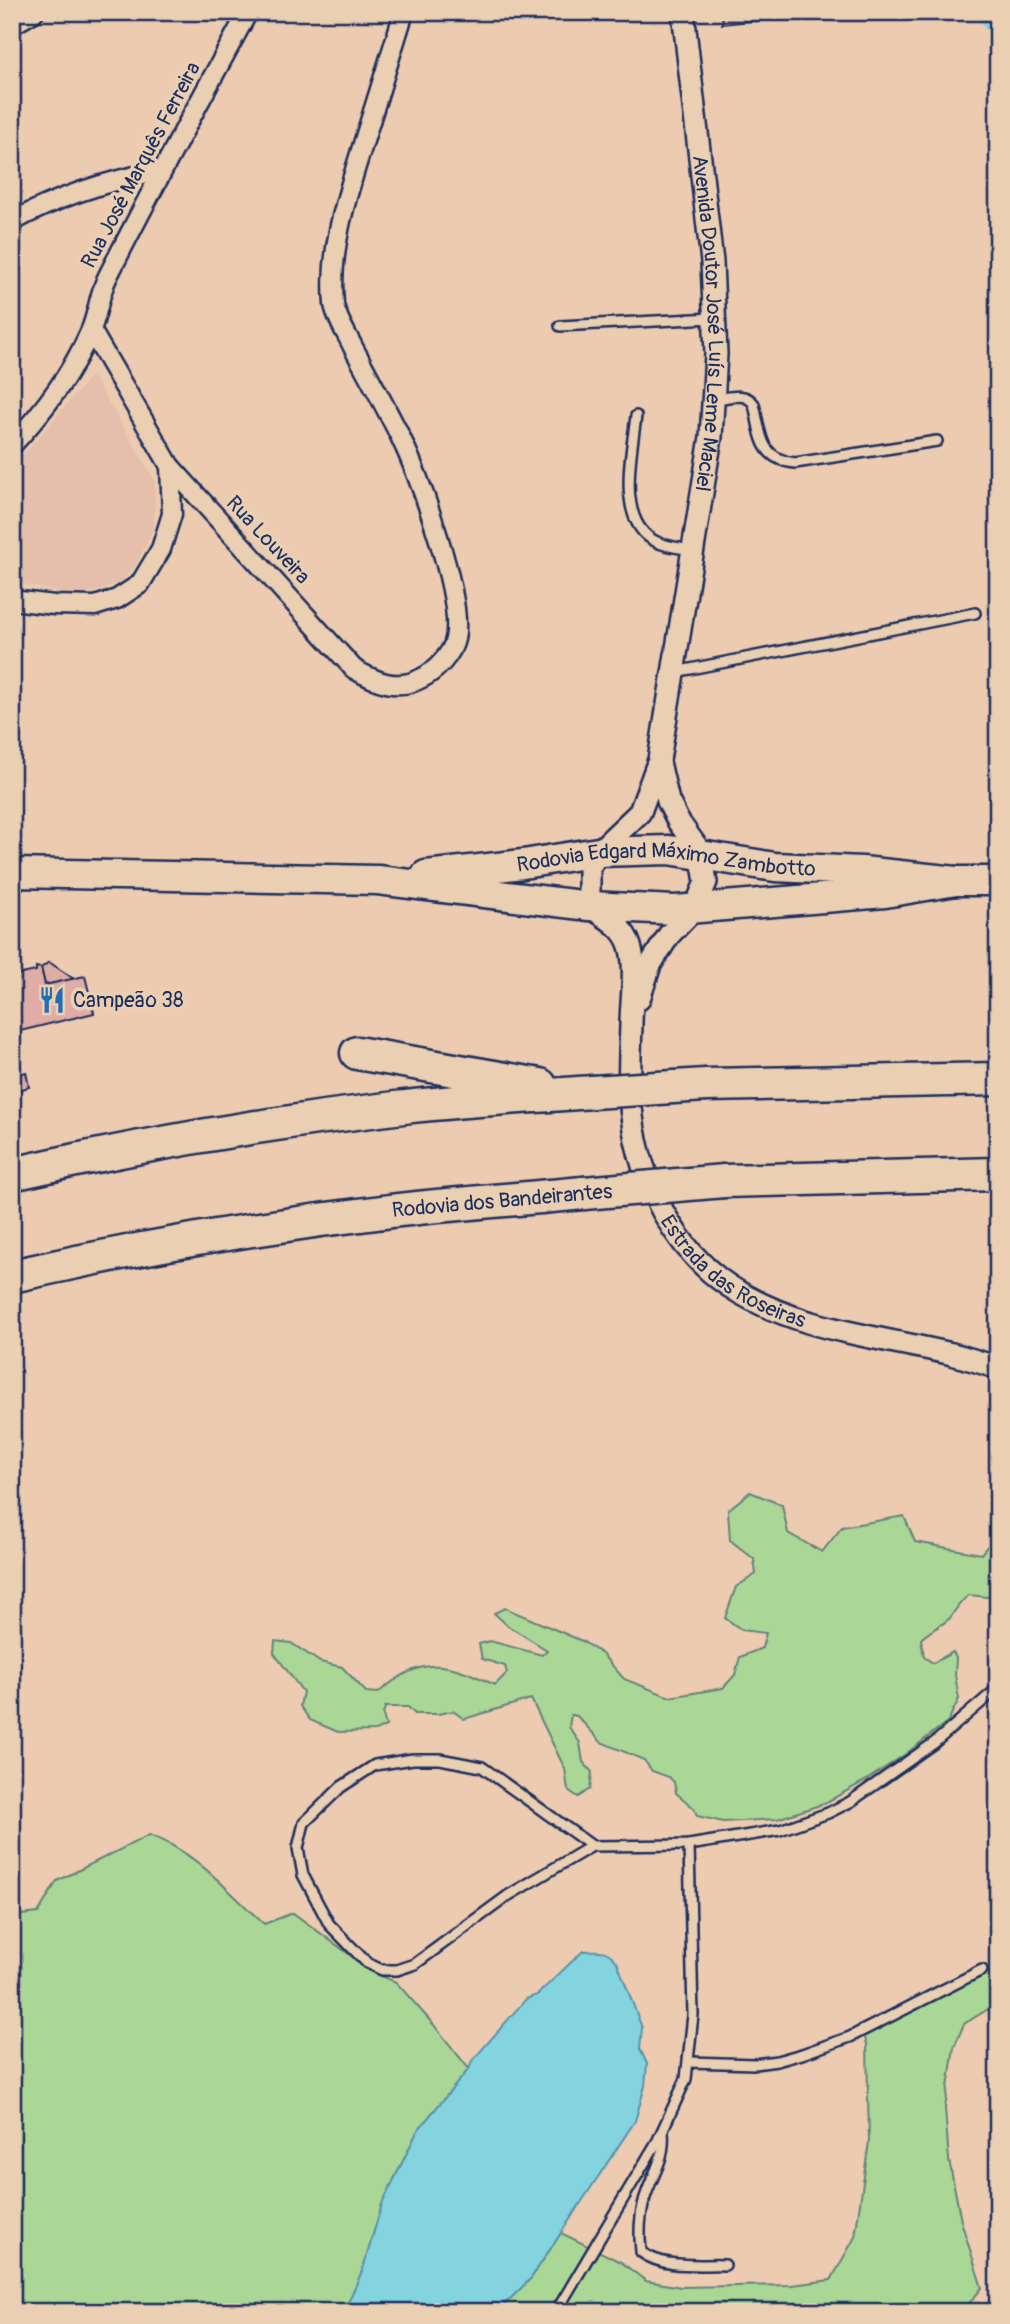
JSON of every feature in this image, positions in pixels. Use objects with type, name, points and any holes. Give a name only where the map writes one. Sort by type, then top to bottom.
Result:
[{"type":"highway","points":[[357,1053],[587,1092]]},
{"type":"highway","points":[[12,1174],[174,1140],[397,1108],[706,1085],[998,1079]]},
{"type":"highway","name":"Rodovia dos Bandeirantes","points":[[12,1276],[229,1233],[399,1210],[723,1181],[998,1174]]},
{"type":"main road","name":"Rodovia Edgard Máximo Zambotto","points":[[378,880],[523,864],[598,852],[669,850],[701,853],[775,867],[862,871],[956,881],[998,881]]},
{"type":"main road","name":"Rodovia Edgard Máximo Zambotto","points":[[12,873],[378,880],[589,906],[695,908],[885,893],[956,881]]},
{"type":"street","points":[[12,25],[34,12]]},
{"type":"street","name":"Rua José Marquês Ferreira","points":[[12,445],[40,415],[68,376],[91,330],[106,280],[248,12]]},
{"type":"street","name":"Rua Louveira","points":[[91,330],[170,466],[354,668],[370,679],[388,684],[410,685],[435,672],[455,641],[456,622],[436,530],[417,474],[334,307],[334,267],[339,223],[404,12]]},
{"type":"street","name":"Avenida Doutor José Luís Leme Maciel","points":[[598,852],[640,812],[659,760],[675,672],[715,400],[715,318],[708,208],[683,12]]},
{"type":"street","points":[[12,222],[107,182],[162,170]]},
{"type":"street","points":[[12,600],[95,606],[117,599],[140,584],[161,550],[172,514],[170,466]]},
{"type":"street","name":"Avenida Doutor José Luís Leme Maciel","points":[[659,760],[668,801],[678,821],[701,853]]},
{"type":"street","points":[[589,906],[589,868],[598,852]]},
{"type":"street","points":[[695,908],[706,882],[701,853]]},
{"type":"street","name":"Estrada das Roseiras","points":[[589,906],[615,923],[626,935],[630,946],[634,964],[631,1115],[644,1171],[674,1231],[701,1266],[731,1287],[771,1309],[816,1325],[954,1354],[998,1368]]},
{"type":"street","name":"Estrada das Roseiras","points":[[631,1026],[650,965],[669,935],[695,908]]},
{"type":"lane","points":[[560,326],[715,318]]},
{"type":"lane","points":[[715,400],[744,396],[750,399],[754,404],[765,449],[781,461],[795,463],[937,442]]},
{"type":"lane","points":[[636,416],[628,495],[633,514],[644,531],[657,542],[692,550]]},
{"type":"lane","points":[[675,672],[975,613]]},
{"type":"lane","points":[[592,1846],[482,1767],[440,1759],[413,1759],[375,1765],[341,1787],[304,1823],[298,1848],[303,1875],[329,1924],[367,1963],[382,1970],[397,1970],[415,1964],[509,1895],[592,1846],[688,1845],[780,1830],[828,1813],[850,1802],[934,1743],[998,1688]]},
{"type":"lane","points":[[556,2312],[663,2129],[686,2079],[693,2015],[688,1845]]},
{"type":"lane","points":[[689,2062],[755,2064],[802,2054],[850,2037],[982,1970]]},
{"type":"lane","points":[[663,2129],[662,2158],[644,2199],[638,2227],[641,2252],[653,2261],[725,2265]]},
{"type":"shaded area","points":[[92,375],[155,480],[154,528],[136,565],[122,581],[103,589],[87,594],[68,594],[12,582],[12,468]]},
{"type":"green space","points":[[750,1492],[782,1505],[788,1533],[822,1552],[842,1527],[904,1516],[915,1542],[981,1554],[998,1533],[998,1595],[969,1595],[950,1618],[921,1639],[924,1657],[933,1663],[953,1652],[956,1658],[955,1675],[959,1699],[948,1721],[865,1781],[823,1804],[777,1819],[723,1822],[697,1816],[694,1808],[676,1793],[674,1782],[669,1777],[652,1771],[644,1760],[601,1742],[577,1716],[571,1715],[569,1727],[580,1743],[583,1762],[592,1772],[590,1789],[578,1797],[568,1790],[565,1769],[531,1699],[464,1719],[453,1711],[415,1714],[408,1707],[385,1707],[383,1715],[386,1726],[375,1731],[338,1732],[310,1720],[300,1706],[303,1692],[274,1653],[275,1641],[291,1643],[320,1662],[342,1667],[366,1692],[378,1693],[408,1672],[435,1666],[462,1671],[495,1685],[507,1673],[505,1666],[482,1659],[479,1644],[490,1641],[542,1655],[547,1650],[508,1626],[494,1613],[505,1608],[582,1641],[602,1654],[624,1679],[670,1697],[723,1688],[735,1675],[740,1657],[762,1648],[766,1633],[742,1630],[725,1618],[736,1587],[756,1574],[754,1559],[730,1540],[728,1510]]},
{"type":"green space","points":[[149,1835],[182,1851],[197,1862],[264,1924],[293,1913],[376,1974],[396,1982],[469,2069],[418,2130],[382,2204],[363,2269],[344,2312],[12,2312],[12,1916],[38,1913],[57,1881]]},
{"type":"green space","points":[[992,1967],[998,1978],[998,2003],[964,2024],[954,2047],[945,2108],[949,2160],[961,2221],[982,2288],[962,2312],[497,2312],[531,2278],[561,2233],[621,2262],[646,2281],[681,2287],[792,2285],[831,2280],[855,2237],[869,2142],[867,2044],[863,2032]]},
{"type":"water","points":[[583,1951],[606,1952],[617,1962],[642,2028],[640,2049],[647,2064],[645,2086],[635,2121],[531,2278],[497,2312],[344,2312],[363,2269],[382,2204],[418,2130],[469,2069],[472,2061],[526,1999],[537,1995]]},
{"type":"building","points":[[723,12],[842,12],[722,24]]},
{"type":"building","points":[[49,962],[74,979],[45,985],[41,968]]},
{"type":"building","name":"Campeão 38","points":[[36,967],[41,968],[45,985],[85,976],[94,1013],[12,1033],[12,976],[36,971]]},
{"type":"building","points":[[26,1072],[29,1087],[12,1092],[12,1076]]},
{"type":"waterway","points":[[995,12],[998,19]]},
{"type":"place","name":"Campeão 38","points":[[52,1000]]}]
